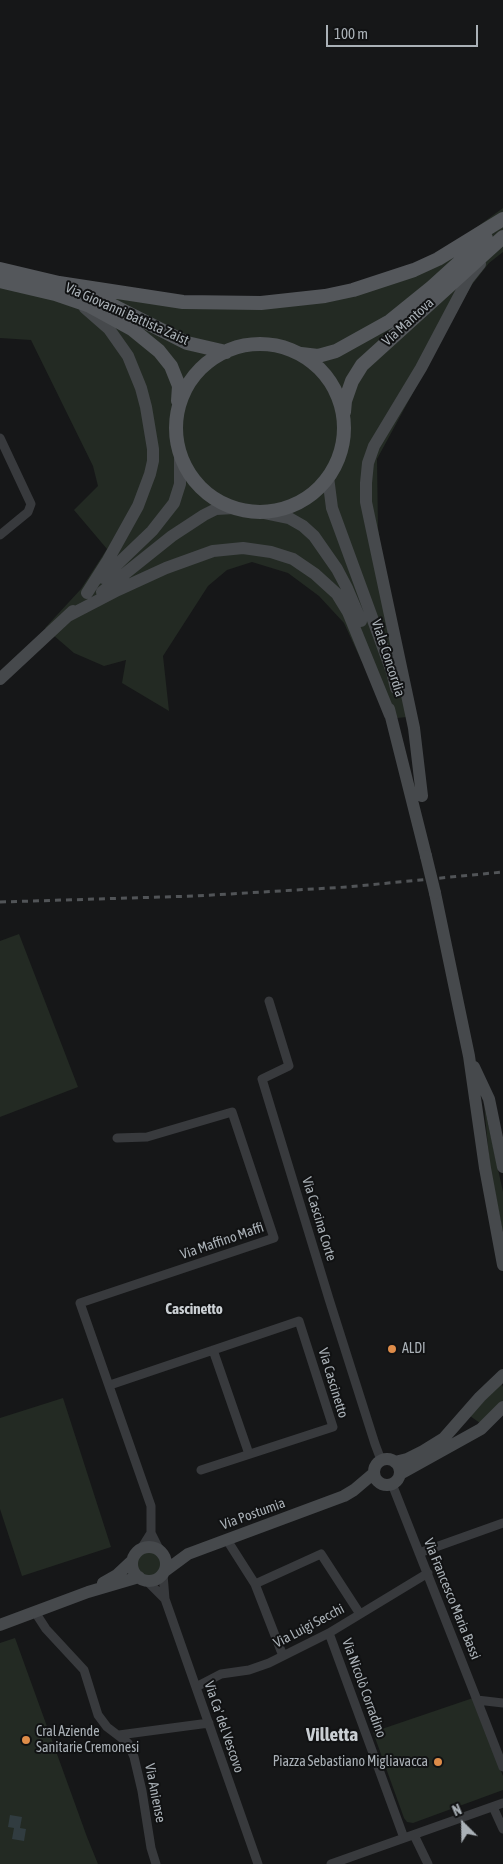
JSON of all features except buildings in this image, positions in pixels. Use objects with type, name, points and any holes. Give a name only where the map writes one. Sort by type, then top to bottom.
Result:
[{"type":"main road","points":[[59,283],[183,302],[261,303],[317,297],[353,290],[414,270],[438,259],[503,221]]},
{"type":"main road","name":"Via Mantova","points":[[299,354],[318,356],[336,351],[390,321],[432,287],[503,221]]},
{"type":"main road","points":[[422,796],[414,728],[366,502],[368,464],[374,446],[421,368],[468,279],[503,238]]},
{"type":"main road","name":"Via Mantova","points":[[344,425],[345,400],[352,381],[362,365],[503,238]]},
{"type":"main road","name":"Via Giovanni Battista Zaist","points":[[0,269],[59,283],[106,302],[187,342],[226,352]]},
{"type":"main road","name":"Via Giovanni Battista Zaist","points":[[0,281],[71,299],[115,318],[132,329],[154,347],[171,366],[178,386],[178,403]]},
{"type":"main road","points":[[71,299],[97,317],[109,329],[128,356],[146,407],[153,449],[150,474],[138,506],[87,593]]},
{"type":"main road","points":[[0,679],[68,616],[87,593],[152,531],[174,504],[180,484],[180,455],[176,429],[178,403],[197,372],[210,361],[226,352],[242,346],[257,344],[271,345],[299,354],[314,364],[331,384],[341,408],[344,425],[340,452],[328,477],[315,492],[298,503],[280,510],[260,512],[234,508],[216,510],[204,515],[172,536],[83,608]]},
{"type":"main road","points":[[180,455],[188,472],[201,488],[216,500],[234,508]]},
{"type":"main road","name":"Viale Concordia","points":[[328,477],[332,508],[392,672],[422,796],[426,856]]},
{"type":"main road","name":"Viale Concordia","points":[[260,512],[289,518],[303,526],[314,536],[337,569],[357,612],[377,666],[435,893],[469,1056],[484,1168],[503,1265]]},
{"type":"main road","points":[[68,616],[166,568],[213,551],[243,548],[271,552],[293,559],[315,574],[337,594],[348,612],[390,716]]},
{"type":"main road","name":"Viale Concordia","points":[[469,1056],[490,1098],[503,1167]]},
{"type":"main road","points":[[395,1462],[407,1459],[444,1438],[480,1397],[503,1375]]},
{"type":"main road","name":"Via Postumia","points":[[0,1625],[88,1592],[142,1579],[155,1580],[188,1554],[386,1479],[482,1429],[503,1407]]},
{"type":"main road","points":[[388,1459],[395,1462],[399,1467],[386,1479],[375,1467],[381,1460],[388,1459]]},
{"type":"main road","points":[[141,1549],[150,1546],[161,1551],[188,1554]]},
{"type":"main road","name":"Via Postumia","points":[[88,1592],[117,1575],[132,1561],[141,1549]]},
{"type":"main road","points":[[161,1551],[166,1562],[164,1573]]},
{"type":"main road","points":[[132,1561],[133,1570],[142,1579]]},
{"type":"street","points":[[0,438],[31,504],[28,512],[0,535]]},
{"type":"street","name":"Via Cascina Corte","points":[[269,1001],[289,1066],[262,1079],[329,1299],[381,1460]]},
{"type":"street","name":"Via Maffino Maffi","points":[[117,1138],[148,1138],[232,1112],[274,1238],[80,1303],[151,1506],[151,1533],[161,1551]]},
{"type":"street","name":"Via Cascinetto","points":[[201,1470],[333,1427],[299,1321],[213,1350]]},
{"type":"street","points":[[110,1385],[213,1350],[249,1454]]},
{"type":"street","name":"Via Francesco Maria Bassi","points":[[386,1479],[428,1573],[477,1700]]},
{"type":"street","points":[[419,1553],[503,1524]]},
{"type":"street","points":[[141,1549],[151,1533]]},
{"type":"street","points":[[226,1540],[255,1584],[283,1656]]},
{"type":"street","points":[[255,1584],[321,1554],[360,1614]]},
{"type":"street","name":"Via Ca' del Vescovo","points":[[164,1573],[165,1599],[258,1864]]},
{"type":"street","name":"Via Luigi Secchi","points":[[196,1687],[221,1674],[249,1670],[283,1656],[329,1632],[428,1573]]},
{"type":"street","name":"Via Ca' del Vescovo","points":[[142,1579],[165,1599]]},
{"type":"street","name":"Via Aniense","points":[[35,1612],[46,1629],[84,1670],[98,1714],[107,1727],[128,1743],[134,1757],[142,1791],[151,1848],[156,1864]]},
{"type":"street","name":"Via Nicolò Corradino","points":[[329,1632],[404,1838]]},
{"type":"street","points":[[503,1703],[477,1700],[503,1767]]},
{"type":"street","points":[[118,1735],[209,1723]]},
{"type":"street","points":[[332,1864],[503,1803]]},
{"type":"street","points":[[493,1807],[503,1829]]},
{"type":"street","points":[[414,1835],[428,1864]]},
{"type":"shaded area","points":[[503,208],[503,252],[489,263],[471,286],[377,459],[378,528],[407,717],[397,718],[361,660],[344,623],[319,596],[288,573],[252,562],[227,570],[208,586],[163,656],[169,711],[122,683],[126,660],[104,666],[74,653],[45,628],[81,589],[107,549],[74,510],[98,486],[93,466],[31,340],[0,338],[0,283],[213,308],[389,283],[456,242]]},
{"type":"shaded area","points":[[19,934],[78,1087],[0,1117],[0,941]]},
{"type":"shaded area","points":[[484,1105],[503,1192],[503,1233],[490,1167]]},
{"type":"shaded area","points":[[501,1383],[503,1387],[503,1402],[480,1423],[470,1416]]},
{"type":"shaded area","points":[[63,1398],[111,1547],[22,1576],[0,1509],[0,1418]]},
{"type":"shaded area","points":[[149,1552],[158,1555],[161,1564],[158,1573],[149,1576],[140,1573],[137,1564],[140,1555]]},
{"type":"shaded area","name":"Cral Aziende Sanitarie Cremonesi","points":[[15,1638],[98,1864],[0,1864],[0,1643]]},
{"type":"shaded area","points":[[473,1698],[503,1776],[503,1790],[413,1823],[407,1822],[373,1732]]},
{"type":"shaded area","points":[[10,1815],[22,1817],[20,1828],[26,1829],[24,1841],[12,1839],[14,1828],[8,1827]]},
{"type":"railway","points":[[0,902],[195,896],[347,887],[503,872]]},
{"type":"place","name":"ALDI","points":[[392,1349]]},
{"type":"place","name":"Cral Aziende Sanitarie Cremonesi","points":[[26,1740]]},
{"type":"place","name":"Piazza Sebastiano Migliavacca","points":[[438,1762]]},
{"type":"district","name":"Cascinetto","points":[[194,1309]]},
{"type":"district","name":"Villetta","points":[[332,1735]]}]
